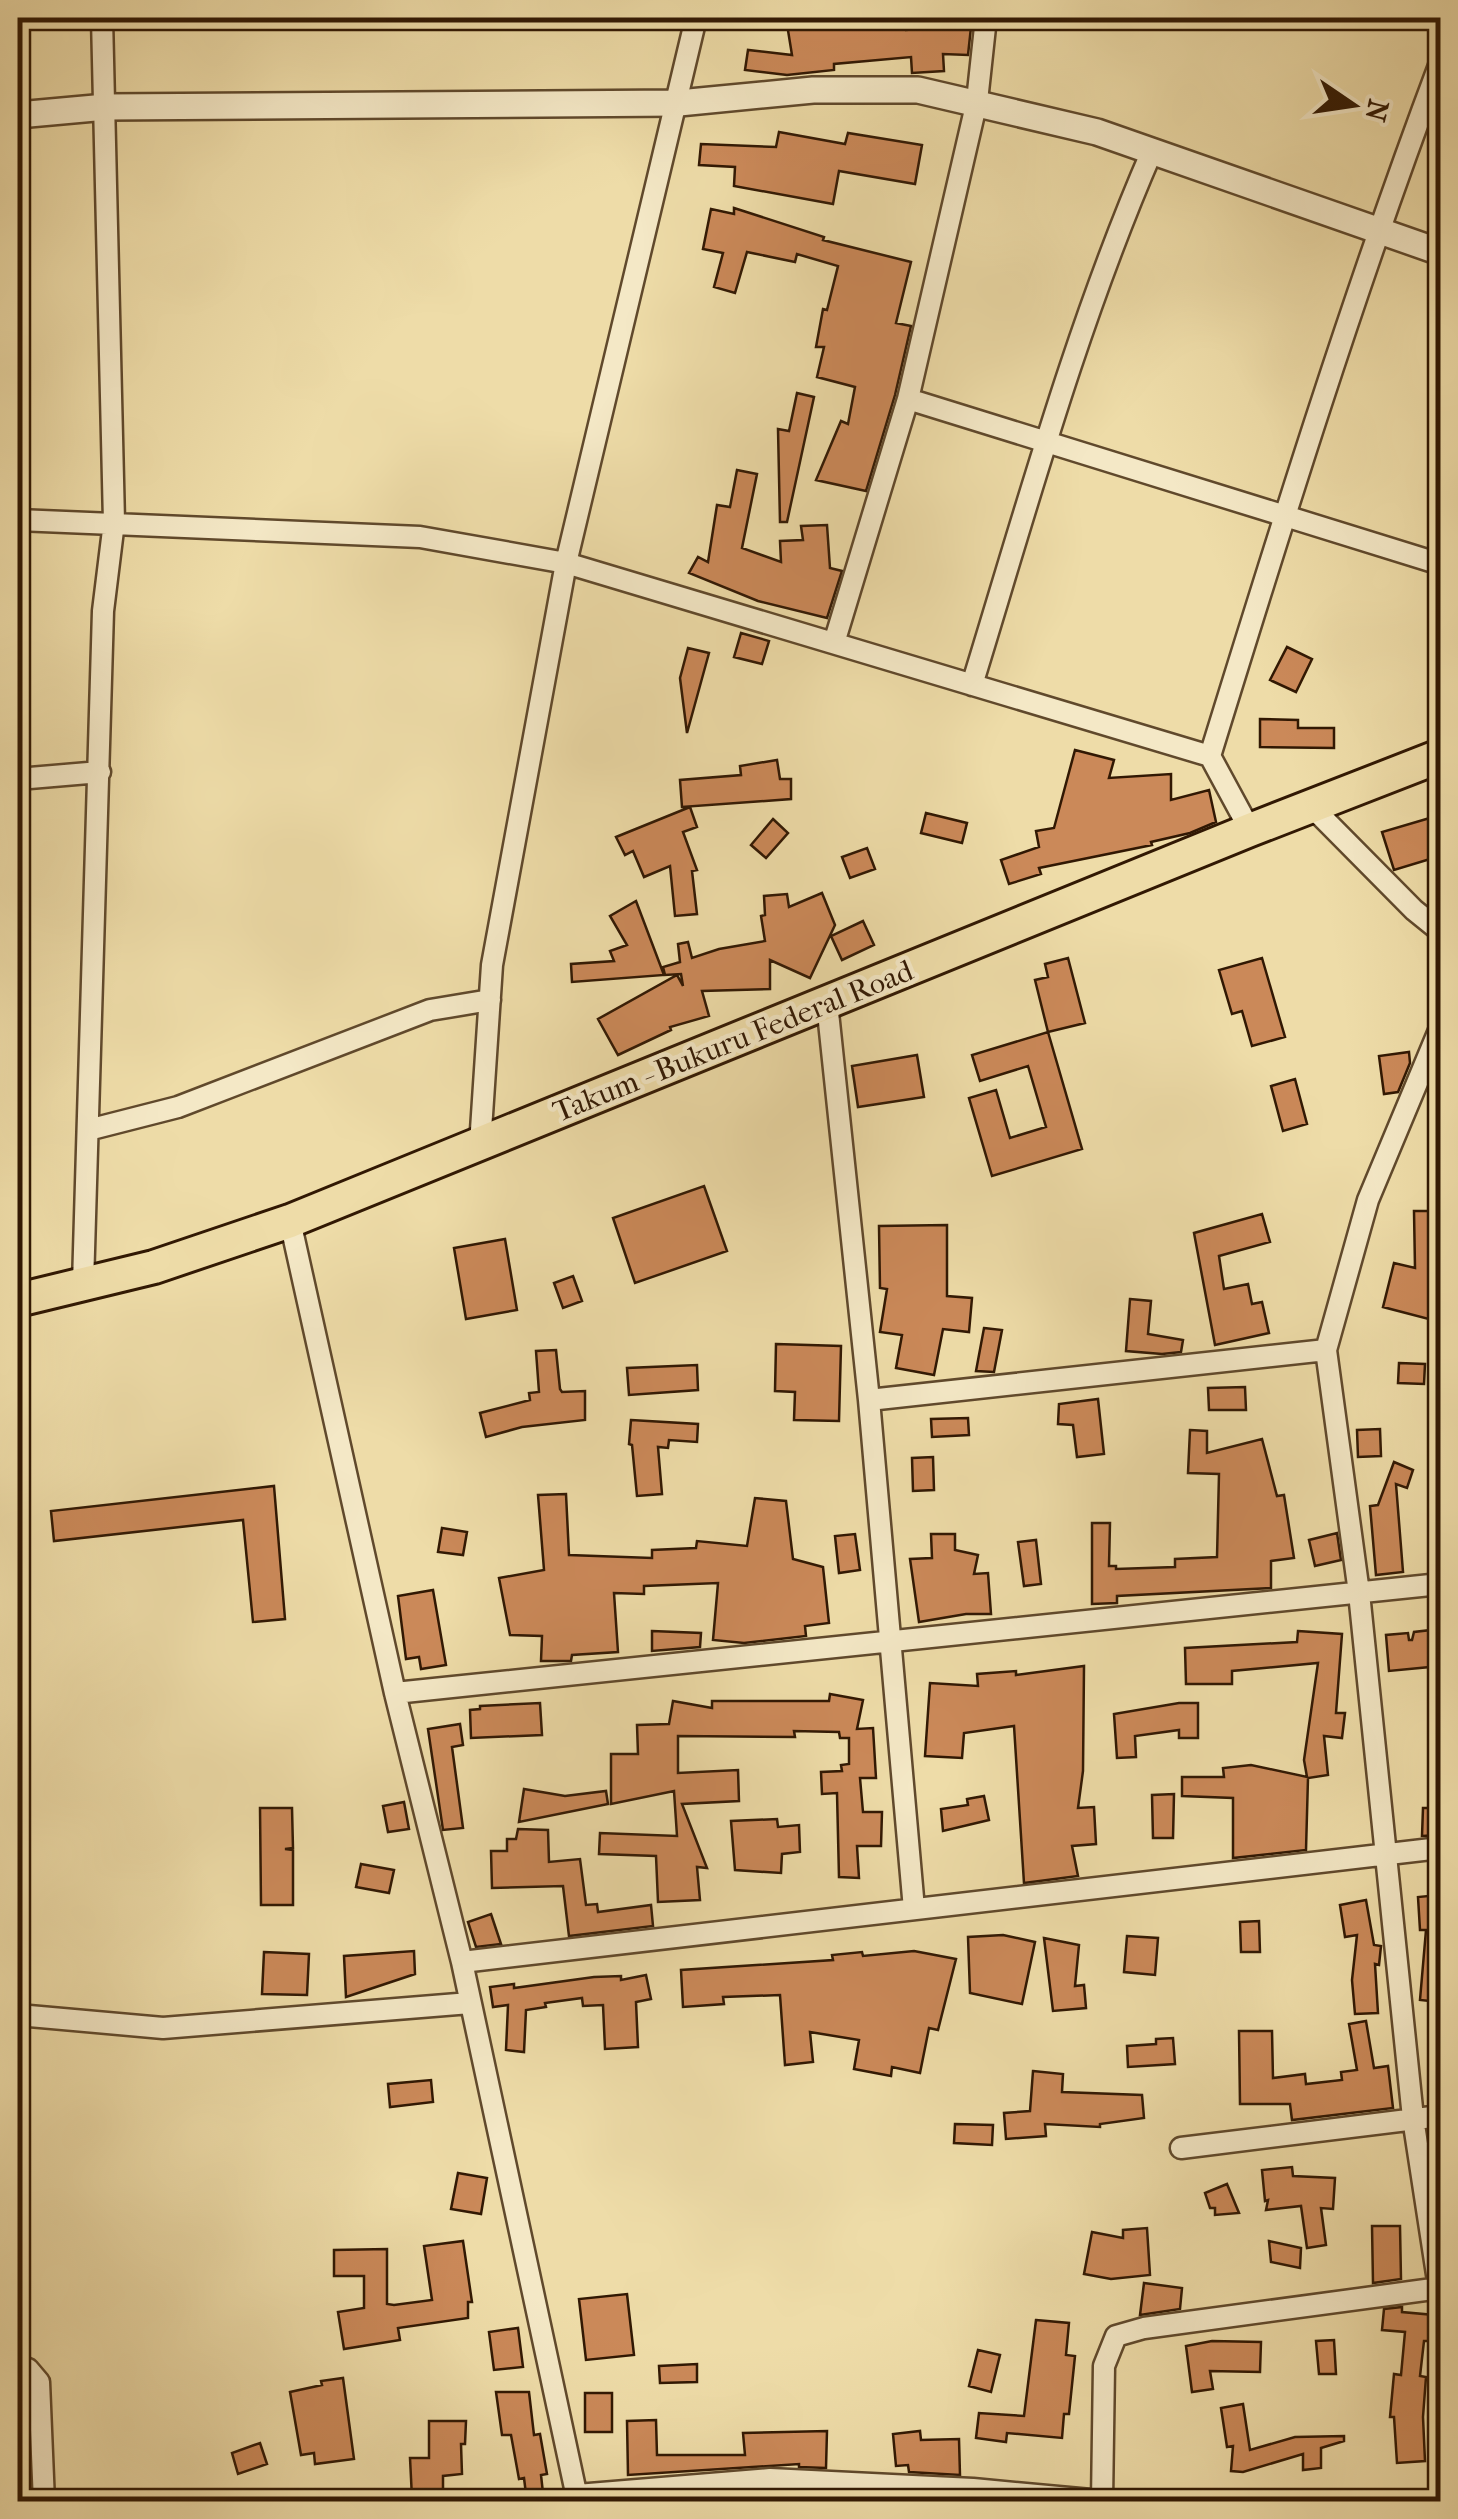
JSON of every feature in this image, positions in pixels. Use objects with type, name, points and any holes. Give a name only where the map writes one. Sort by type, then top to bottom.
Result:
[{"type":"main road","name":"Takum - Bukuru Federal Road","points":[[18,1300],[154,1267],[290,1221],[1440,756]]},
{"type":"street","points":[[83,1284],[103,611],[114,522],[102,18]]},
{"type":"street","points":[[480,1145],[492,964],[566,563],[696,18]]},
{"type":"street","points":[[834,643],[908,399],[977,102],[986,18]]},
{"type":"street","points":[[1210,756],[1378,230],[1440,64]]},
{"type":"street","points":[[18,115],[106,107],[678,102],[814,90],[918,90],[1097,132],[1440,252]]},
{"type":"street","points":[[972,684],[1046,442],[1126,211],[1152,152]]},
{"type":"street","points":[[908,399],[1440,564]]},
{"type":"street","points":[[18,520],[420,536],[566,563],[1210,756],[1250,830]]},
{"type":"street","points":[[18,779],[100,772]]},
{"type":"street","points":[[1312,806],[1414,910],[1440,931]]},
{"type":"street","points":[[88,1130],[178,1107],[430,1010],[490,1000]]},
{"type":"street","points":[[826,1003],[868,1400],[914,1909]]},
{"type":"street","points":[[290,1221],[395,1693],[462,1962],[577,2498],[770,2479],[1102,2502],[1104,2366],[1116,2336],[1144,2328],[1440,2291],[1413,2118],[1360,1594],[1326,1350],[1368,1200],[1440,1028]]},
{"type":"street","points":[[868,1400],[1326,1350]]},
{"type":"street","points":[[395,1693],[1440,1584]]},
{"type":"street","points":[[462,1962],[1440,1848]]},
{"type":"street","points":[[18,2016],[162,2028],[470,2003]]},
{"type":"street","points":[[1180,2148],[1440,2116]]},
{"type":"street","points":[[18,2366],[28,2369],[40,2382],[44,2502]]},
{"type":"building","points":[[786,18],[835,18],[834,23],[904,18],[906,30],[950,27],[950,18],[972,18],[968,55],[943,54],[944,71],[912,73],[911,57],[834,64],[834,70],[787,75],[745,70],[748,50],[792,55]]},
{"type":"building","points":[[779,132],[845,144],[848,133],[922,145],[915,184],[839,171],[833,204],[734,186],[735,167],[699,165],[701,144],[776,147]]},
{"type":"building","points":[[734,208],[824,237],[823,240],[911,262],[896,323],[911,326],[866,491],[816,480],[841,421],[848,424],[855,387],[817,377],[824,347],[816,347],[823,309],[827,310],[838,266],[797,254],[795,262],[747,252],[735,293],[714,287],[723,253],[703,249],[711,209],[734,214]]},
{"type":"building","points":[[797,393],[814,397],[787,522],[780,522],[778,429],[789,431]]},
{"type":"building","points":[[737,470],[757,474],[742,548],[781,562],[780,541],[803,540],[801,526],[827,525],[830,568],[842,571],[827,618],[758,601],[689,573],[698,557],[708,562],[717,505],[730,507]]},
{"type":"building","points":[[741,633],[769,641],[762,664],[734,657]]},
{"type":"building","points":[[1287,647],[1312,659],[1296,692],[1270,680]]},
{"type":"building","points":[[688,648],[709,653],[687,733],[680,678]]},
{"type":"building","points":[[1260,719],[1298,720],[1298,728],[1334,728],[1334,748],[1260,747]]},
{"type":"building","points":[[1075,750],[1114,760],[1109,778],[1171,774],[1171,800],[1209,790],[1216,822],[1151,842],[1152,845],[1039,868],[1041,874],[1009,884],[1001,860],[1039,847],[1036,831],[1054,828]]},
{"type":"building","points":[[777,760],[780,779],[791,779],[791,799],[682,807],[680,780],[741,775],[740,766]]},
{"type":"building","points":[[690,807],[697,827],[683,832],[697,870],[692,871],[697,914],[675,916],[670,866],[644,877],[633,851],[625,855],[616,837]]},
{"type":"building","points":[[926,813],[967,823],[962,843],[921,833]]},
{"type":"building","points":[[1440,815],[1440,856],[1394,870],[1382,832]]},
{"type":"building","points":[[773,819],[788,833],[766,858],[751,845]]},
{"type":"building","points":[[867,848],[875,869],[850,878],[842,857]]},
{"type":"building","points":[[822,893],[835,925],[810,978],[770,960],[770,989],[702,991],[709,1016],[670,1027],[671,1030],[618,1055],[598,1019],[677,975],[683,986],[681,974],[665,975],[663,967],[680,962],[678,944],[688,942],[692,958],[765,941],[761,916],[765,915],[764,896],[787,894],[789,907]]},
{"type":"building","points":[[636,901],[664,975],[572,982],[571,964],[614,961],[610,951],[627,945],[610,916]]},
{"type":"building","points":[[863,921],[874,945],[842,960],[831,936]]},
{"type":"building","points":[[1068,958],[1085,1023],[1048,1032],[1035,980],[1048,977],[1045,964]]},
{"type":"building","points":[[1262,958],[1285,1037],[1252,1046],[1242,1011],[1232,1014],[1219,970]]},
{"type":"building","points":[[1048,1032],[1082,1149],[992,1176],[969,1098],[996,1090],[1010,1138],[1046,1127],[1028,1066],[980,1081],[972,1055]]},
{"type":"building","points":[[1409,1052],[1410,1063],[1398,1092],[1384,1094],[1379,1056]]},
{"type":"building","points":[[917,1055],[924,1097],[858,1107],[852,1066]]},
{"type":"building","points":[[1295,1079],[1307,1124],[1283,1131],[1271,1086]]},
{"type":"building","points":[[704,1186],[727,1251],[635,1283],[613,1218]]},
{"type":"building","points":[[1414,1211],[1440,1211],[1440,1322],[1383,1307],[1394,1263],[1415,1268]]},
{"type":"building","points":[[1262,1214],[1270,1242],[1219,1256],[1224,1289],[1248,1284],[1252,1304],[1262,1302],[1269,1333],[1215,1345],[1194,1233]]},
{"type":"building","points":[[947,1225],[947,1296],[972,1298],[969,1332],[943,1329],[934,1375],[896,1368],[902,1335],[880,1332],[887,1289],[880,1288],[879,1226]]},
{"type":"building","points":[[505,1239],[517,1310],[466,1319],[454,1248]]},
{"type":"building","points":[[573,1276],[582,1301],[563,1308],[554,1283]]},
{"type":"building","points":[[1130,1299],[1151,1301],[1148,1334],[1183,1340],[1181,1352],[1126,1351]]},
{"type":"building","points":[[984,1328],[1002,1330],[994,1372],[976,1371]]},
{"type":"building","points":[[776,1344],[841,1346],[839,1421],[794,1420],[795,1392],[775,1391]]},
{"type":"building","points":[[556,1350],[560,1389],[585,1391],[585,1420],[522,1427],[486,1437],[480,1413],[530,1400],[529,1393],[539,1392],[536,1351]]},
{"type":"building","points":[[1399,1363],[1425,1364],[1424,1384],[1398,1383]]},
{"type":"building","points":[[697,1365],[698,1390],[629,1395],[627,1368]]},
{"type":"building","points":[[1245,1387],[1246,1410],[1209,1410],[1208,1388]]},
{"type":"building","points":[[1098,1399],[1104,1454],[1077,1457],[1073,1425],[1058,1424],[1059,1404]]},
{"type":"building","points":[[968,1418],[969,1435],[932,1437],[931,1419]]},
{"type":"building","points":[[631,1420],[698,1424],[697,1442],[669,1440],[668,1448],[658,1447],[662,1494],[637,1496],[629,1444]]},
{"type":"building","points":[[1380,1429],[1381,1456],[1358,1457],[1357,1430]]},
{"type":"building","points":[[1190,1430],[1207,1431],[1207,1453],[1262,1439],[1277,1496],[1284,1495],[1294,1558],[1271,1561],[1271,1588],[1117,1596],[1117,1603],[1092,1604],[1092,1523],[1110,1523],[1109,1566],[1116,1569],[1175,1567],[1175,1559],[1217,1557],[1219,1474],[1188,1473]]},
{"type":"building","points":[[933,1457],[934,1490],[913,1491],[912,1458]]},
{"type":"building","points":[[1394,1462],[1413,1470],[1407,1488],[1396,1484],[1403,1572],[1376,1575],[1370,1506],[1378,1505]]},
{"type":"building","points":[[274,1486],[285,1619],[253,1622],[243,1520],[54,1541],[51,1511]]},
{"type":"building","points":[[566,1494],[569,1555],[652,1558],[652,1550],[696,1548],[697,1541],[747,1546],[755,1498],[786,1501],[793,1559],[823,1567],[829,1623],[805,1626],[806,1636],[744,1643],[713,1640],[718,1583],[644,1586],[644,1594],[614,1593],[618,1652],[572,1655],[571,1661],[541,1661],[542,1636],[510,1635],[499,1578],[544,1570],[538,1495]]},
{"type":"building","points":[[442,1528],[467,1532],[463,1555],[438,1552]]},
{"type":"building","points":[[1337,1533],[1341,1560],[1315,1566],[1309,1540]]},
{"type":"building","points":[[855,1534],[860,1570],[839,1573],[835,1536]]},
{"type":"building","points":[[931,1534],[955,1534],[955,1550],[978,1555],[974,1574],[988,1573],[991,1614],[919,1622],[910,1559],[932,1558]]},
{"type":"building","points":[[1036,1540],[1041,1584],[1024,1586],[1018,1542]]},
{"type":"building","points":[[433,1590],[446,1665],[421,1669],[419,1657],[406,1659],[398,1596]]},
{"type":"building","points":[[1440,1629],[1440,1666],[1389,1671],[1386,1635],[1408,1633],[1412,1640],[1414,1632]]},
{"type":"building","points":[[652,1631],[701,1633],[700,1647],[652,1651]]},
{"type":"building","points":[[1298,1631],[1342,1634],[1336,1713],[1345,1713],[1342,1738],[1324,1736],[1328,1775],[1308,1778],[1306,1850],[1233,1858],[1233,1798],[1182,1796],[1182,1777],[1224,1777],[1223,1768],[1251,1765],[1307,1777],[1304,1760],[1318,1663],[1232,1671],[1232,1684],[1186,1684],[1185,1648],[1297,1642]]},
{"type":"building","points":[[1084,1666],[1083,1771],[1078,1808],[1094,1807],[1096,1844],[1072,1846],[1078,1876],[1024,1883],[1014,1726],[964,1733],[962,1758],[925,1756],[930,1683],[978,1686],[977,1674],[1016,1671],[1016,1675]]},
{"type":"building","points":[[830,1694],[863,1700],[857,1729],[873,1728],[876,1778],[860,1778],[863,1812],[882,1812],[881,1846],[857,1846],[859,1878],[839,1877],[837,1793],[822,1794],[821,1772],[842,1771],[841,1765],[849,1764],[849,1738],[840,1738],[839,1732],[794,1731],[795,1737],[678,1736],[678,1773],[738,1770],[739,1801],[682,1804],[707,1868],[697,1867],[700,1900],[658,1902],[656,1856],[599,1854],[600,1833],[677,1836],[674,1791],[611,1804],[611,1754],[638,1754],[637,1725],[669,1724],[673,1701],[712,1708],[712,1701],[829,1701]]},
{"type":"building","points":[[540,1703],[542,1735],[471,1738],[470,1710]]},
{"type":"building","points":[[1198,1703],[1198,1738],[1179,1738],[1179,1730],[1135,1736],[1136,1757],[1117,1758],[1114,1714]]},
{"type":"building","points":[[460,1724],[463,1745],[452,1747],[463,1828],[443,1830],[428,1729]]},
{"type":"building","points":[[524,1789],[565,1796],[606,1791],[608,1804],[519,1822]]},
{"type":"building","points":[[1174,1794],[1173,1838],[1153,1838],[1152,1795]]},
{"type":"building","points":[[984,1796],[989,1820],[943,1831],[941,1809],[968,1805],[967,1799]]},
{"type":"building","points":[[404,1802],[409,1829],[388,1832],[383,1806]]},
{"type":"building","points":[[260,1808],[292,1808],[293,1848],[285,1849],[293,1850],[293,1905],[261,1905]]},
{"type":"building","points":[[1423,1808],[1440,1808],[1440,1835],[1422,1836]]},
{"type":"building","points":[[777,1819],[778,1827],[799,1825],[800,1852],[782,1854],[781,1873],[735,1870],[731,1821]]},
{"type":"building","points":[[518,1829],[548,1830],[549,1862],[580,1859],[586,1905],[597,1904],[598,1912],[651,1905],[653,1926],[569,1936],[563,1886],[492,1888],[491,1851],[507,1851],[507,1839],[516,1839]]},
{"type":"building","points":[[361,1864],[394,1870],[389,1893],[356,1887]]},
{"type":"building","points":[[1438,1895],[1440,2002],[1420,2000],[1426,1930],[1420,1930],[1418,1897]]},
{"type":"building","points":[[1366,1900],[1374,1945],[1381,1946],[1379,1965],[1375,1964],[1378,2013],[1355,2014],[1352,1980],[1357,1935],[1345,1937],[1340,1905]]},
{"type":"building","points":[[491,1914],[501,1944],[476,1947],[468,1922]]},
{"type":"building","points":[[1259,1921],[1260,1952],[1241,1952],[1240,1922]]},
{"type":"building","points":[[1003,1935],[1035,1942],[1022,2004],[970,1993],[968,1937]]},
{"type":"building","points":[[1127,1936],[1158,1938],[1155,1975],[1124,1972]]},
{"type":"building","points":[[1044,1938],[1079,1945],[1075,1986],[1084,1985],[1086,2008],[1053,2011]]},
{"type":"building","points":[[414,1951],[415,1974],[346,1997],[344,1956]]},
{"type":"building","points":[[914,1951],[956,1959],[938,2030],[929,2028],[920,2073],[892,2067],[891,2076],[854,2069],[859,2040],[810,2032],[813,2062],[785,2065],[780,1995],[723,1997],[724,2004],[683,2007],[681,1970],[833,1960],[832,1955],[862,1952],[863,1956]]},
{"type":"building","points":[[264,1952],[309,1954],[307,1995],[262,1994]]},
{"type":"building","points":[[646,1975],[651,1999],[636,2002],[638,2047],[605,2049],[603,2005],[583,2006],[582,1998],[526,2010],[524,2052],[506,2050],[508,2005],[493,2007],[490,1987],[514,1984],[514,1988],[594,1977],[621,1976],[621,1980]]},
{"type":"building","points":[[1366,2021],[1374,2068],[1388,2066],[1393,2108],[1292,2120],[1290,2104],[1240,2104],[1239,2031],[1272,2031],[1273,2078],[1305,2074],[1306,2084],[1342,2080],[1341,2072],[1357,2070],[1349,2024]]},
{"type":"building","points":[[1173,2038],[1175,2064],[1128,2067],[1127,2046]]},
{"type":"building","points":[[1033,2071],[1063,2074],[1062,2092],[1142,2095],[1144,2118],[1100,2127],[1045,2124],[1046,2136],[1006,2139],[1004,2113],[1030,2111]]},
{"type":"building","points":[[431,2080],[433,2102],[390,2107],[388,2084]]},
{"type":"building","points":[[955,2124],[993,2125],[992,2145],[954,2143]]},
{"type":"building","points":[[1292,2167],[1293,2176],[1335,2178],[1333,2209],[1321,2208],[1326,2245],[1307,2248],[1301,2206],[1266,2210],[1262,2170]]},
{"type":"building","points":[[458,2173],[487,2178],[481,2214],[451,2209]]},
{"type":"building","points":[[1227,2184],[1239,2213],[1215,2215],[1205,2193]]},
{"type":"building","points":[[1372,2226],[1400,2226],[1401,2279],[1373,2283]]},
{"type":"building","points":[[1147,2228],[1150,2275],[1111,2279],[1084,2274],[1092,2232],[1123,2238],[1123,2230]]},
{"type":"building","points":[[463,2241],[472,2302],[468,2302],[468,2318],[398,2328],[400,2340],[344,2349],[338,2312],[364,2308],[364,2276],[334,2276],[334,2250],[387,2249],[387,2304],[394,2305],[432,2300],[424,2246]]},
{"type":"building","points":[[1269,2241],[1301,2248],[1300,2268],[1271,2262]]},
{"type":"building","points":[[1144,2283],[1182,2288],[1180,2309],[1140,2315]]},
{"type":"building","points":[[627,2294],[634,2355],[586,2360],[579,2299]]},
{"type":"building","points":[[1402,2307],[1402,2312],[1434,2315],[1431,2341],[1424,2341],[1420,2376],[1426,2377],[1425,2461],[1397,2463],[1394,2417],[1390,2417],[1394,2374],[1401,2375],[1405,2332],[1382,2330],[1384,2309]]},
{"type":"building","points":[[1036,2320],[1069,2323],[1066,2355],[1075,2356],[1069,2414],[1064,2414],[1062,2438],[1007,2433],[1006,2442],[976,2438],[979,2413],[1024,2416]]},
{"type":"building","points":[[518,2328],[523,2367],[494,2370],[489,2332]]},
{"type":"building","points":[[1334,2340],[1336,2374],[1319,2374],[1316,2341]]},
{"type":"building","points":[[1212,2341],[1261,2342],[1260,2372],[1210,2371],[1213,2389],[1192,2392],[1186,2346]]},
{"type":"building","points":[[978,2350],[1000,2355],[991,2392],[969,2386]]},
{"type":"building","points":[[697,2364],[697,2382],[660,2383],[659,2366]]},
{"type":"building","points":[[343,2378],[354,2459],[315,2464],[314,2453],[301,2455],[290,2392]]},
{"type":"building","points":[[496,2392],[529,2392],[534,2435],[540,2434],[547,2474],[541,2475],[544,2502],[527,2502],[511,2435],[502,2435]]},
{"type":"building","points":[[585,2393],[612,2393],[612,2432],[585,2432]]},
{"type":"building","points":[[1243,2404],[1250,2450],[1295,2437],[1344,2436],[1344,2441],[1321,2448],[1321,2468],[1303,2470],[1303,2454],[1243,2472],[1231,2471],[1233,2446],[1227,2447],[1221,2408]]},
{"type":"building","points":[[656,2420],[657,2455],[745,2455],[743,2433],[827,2431],[826,2468],[799,2464],[628,2475],[627,2421]]},
{"type":"building","points":[[429,2421],[466,2421],[465,2444],[461,2444],[462,2474],[443,2476],[443,2497],[412,2498],[410,2458],[429,2458]]},
{"type":"building","points":[[920,2431],[921,2440],[959,2439],[960,2475],[909,2472],[908,2465],[896,2466],[893,2434]]},
{"type":"building","points":[[260,2443],[267,2464],[238,2474],[232,2453]]}]
